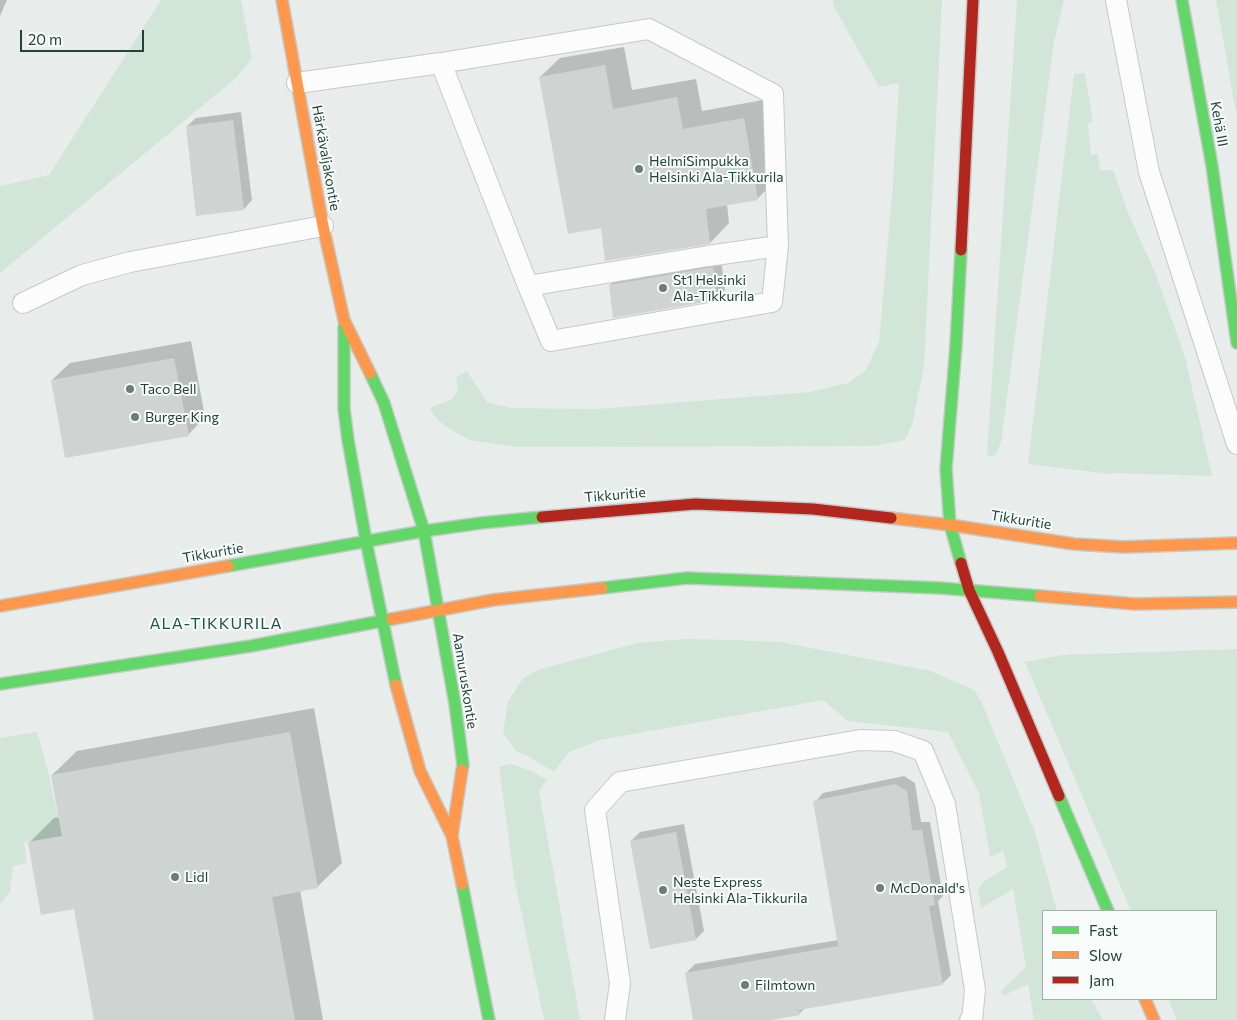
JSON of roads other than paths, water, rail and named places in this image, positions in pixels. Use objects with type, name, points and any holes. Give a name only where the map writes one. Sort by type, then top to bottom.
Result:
[{"type":"main road","name":"Härkävaljakontie","points":[[282,0],[323,226],[344,320],[344,409],[366,541]]},
{"type":"main road","points":[[973,0],[956,345],[946,470],[950,524],[969,590],[998,652],[1108,910]]},
{"type":"main road","name":"Kehä III","points":[[1182,0],[1212,166],[1237,343]]},
{"type":"main road","name":"Härkävaljakontie","points":[[344,320],[384,403],[424,531]]},
{"type":"main road","name":"Tikkuritie","points":[[0,606],[424,531],[491,522],[695,504],[812,509],[950,524],[1074,544],[1124,547],[1237,543]]},
{"type":"main road","name":"Aamuruskontie","points":[[424,531],[455,704],[463,765],[452,836]]},
{"type":"main road","name":"Aamuruskontie","points":[[366,541],[396,686],[420,771],[452,836],[489,1020]]},
{"type":"main road","points":[[0,684],[251,646],[493,600],[687,578],[940,588],[1135,604],[1237,602]]},
{"type":"main road","points":[[1145,1000],[1154,1020]]},
{"type":"lane","points":[[1116,0],[1149,172],[1237,444]]},
{"type":"lane","points":[[297,83],[441,63],[649,29],[773,94],[778,246],[772,302],[551,341],[441,63]]},
{"type":"lane","points":[[23,303],[82,275],[130,262],[323,226]]},
{"type":"lane","points":[[528,286],[778,246]]},
{"type":"lane","points":[[615,1020],[620,983],[595,810],[620,782],[860,740],[894,741],[923,750],[945,804],[975,990],[972,1020],[970,1020]]},
{"type":"place","name":"HelmiSimpukka Helsinki Ala-Tikkurila","points":[[639,169]]},
{"type":"place","name":"St1 Helsinki Ala-Tikkurila","points":[[663,288]]},
{"type":"place","name":"Taco Bell","points":[[130,389]]},
{"type":"place","name":"Burger King","points":[[135,417]]},
{"type":"place","name":"Lidl","points":[[175,877]]},
{"type":"place","name":"McDonald's","points":[[880,888]]},
{"type":"place","name":"Neste Express Helsinki Ala-Tikkurila","points":[[663,890]]},
{"type":"place","name":"Filmtown","points":[[745,985]]},
{"type":"district","name":"ALA-TIKKURILA","points":[[216,624]]}]
